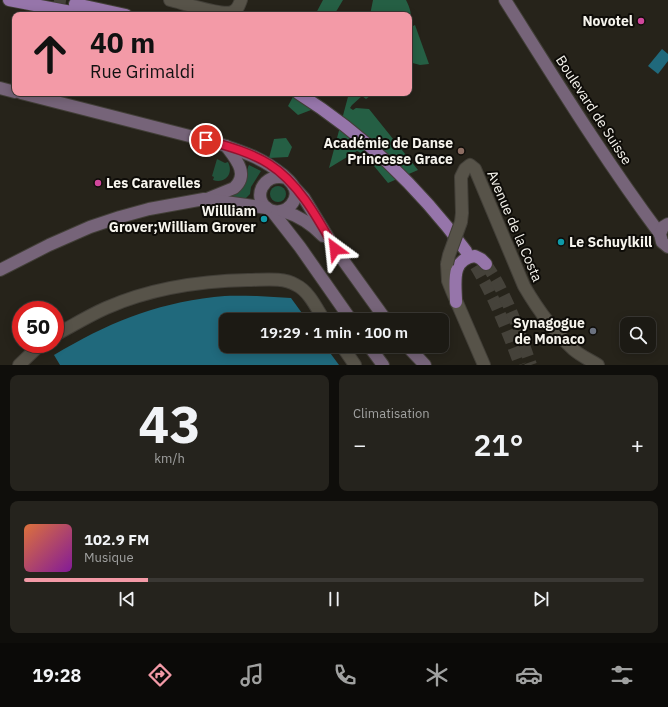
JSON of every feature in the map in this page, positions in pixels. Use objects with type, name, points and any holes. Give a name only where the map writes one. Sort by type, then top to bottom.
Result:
[{"type":"main road","points":[[9,0],[71,12]]},
{"type":"main road","name":"Boulevard de Suisse","points":[[505,0],[603,154],[643,213],[660,234],[662,242],[668,247]]},
{"type":"main road","points":[[75,4],[112,12]]},
{"type":"main road","points":[[0,88],[12,91]]},
{"type":"main road","points":[[33,96],[226,146],[247,153],[270,164],[304,198],[335,249],[381,313]]},
{"type":"main road","points":[[302,96],[363,141],[419,193],[444,221],[466,251]]},
{"type":"main road","points":[[0,270],[43,248],[90,227],[149,209],[204,200],[234,188],[238,185],[241,178],[241,171],[238,163],[226,146]]},
{"type":"main road","points":[[281,209],[295,195],[290,183],[281,177],[272,178],[264,183],[261,191],[260,196],[264,204],[281,209],[305,220],[317,229],[335,249]]},
{"type":"main road","points":[[204,200],[281,209]]},
{"type":"main road","points":[[281,209],[292,226],[300,248]]},
{"type":"main road","points":[[281,209],[300,248],[346,313]]},
{"type":"main road","points":[[660,234],[663,227],[668,224]]},
{"type":"main road","points":[[456,302],[455,277],[459,263],[464,259],[474,256],[481,259],[486,264]]},
{"type":"main road","points":[[374,353],[383,365]]},
{"type":"main road","points":[[414,353],[425,365]]},
{"type":"street","points":[[170,0],[216,12]]},
{"type":"street","points":[[233,12],[238,8],[240,0]]},
{"type":"street","name":"Avenue de la Costa","points":[[484,365],[448,281],[447,264],[461,222],[461,177],[465,169],[470,165],[475,170],[524,286],[530,296],[548,322],[565,341],[576,351],[598,365]]},
{"type":"street","points":[[64,330],[106,308],[128,300],[173,287],[224,280],[270,280],[287,281],[293,283],[305,292],[319,313]]},
{"type":"street","points":[[19,365],[32,353]]},
{"type":"street","points":[[347,353],[355,365]]},
{"type":"green space","points":[[323,0],[343,0],[336,12],[317,12]]},
{"type":"green space","points":[[373,0],[406,0],[410,12],[371,12]]},
{"type":"green space","points":[[415,25],[429,64],[420,65],[412,63],[412,26]]},
{"type":"green space","points":[[293,96],[314,96],[311,110],[298,115],[288,106]]},
{"type":"green space","points":[[348,96],[362,96],[350,108],[353,110],[356,108],[369,109],[418,170],[388,183],[365,155],[357,151],[329,168]]},
{"type":"green space","points":[[362,96],[370,96],[366,99]]},
{"type":"green space","points":[[286,138],[292,147],[288,157],[269,158],[274,139]]},
{"type":"green space","points":[[217,159],[225,163],[228,162],[230,166],[229,174],[221,181],[213,180],[214,177],[212,176]]},
{"type":"green space","points":[[249,165],[261,171],[251,187],[250,194],[246,198],[232,198],[231,196],[246,182]]},
{"type":"green space","points":[[275,186],[281,186],[286,191],[284,200],[281,202],[275,202],[270,197],[270,191]]},
{"type":"water","points":[[662,49],[668,54],[668,61],[658,74],[648,66]]},
{"type":"water","points":[[230,296],[291,298],[302,313],[219,313],[219,353],[330,353],[339,365],[60,365],[54,355],[57,353],[64,353],[64,349],[111,325],[150,310],[192,300]]},
{"type":"tunnel","points":[[54,0],[75,4]]},
{"type":"tunnel","points":[[466,251],[490,292],[520,365]]},
{"type":"tunnel","points":[[486,264],[494,276],[517,325],[531,365]]},
{"type":"place","name":"Novotel","points":[[641,21]]},
{"type":"place","name":"Académie de Danse Princesse Grace","points":[[461,151]]},
{"type":"place","name":"Les Caravelles","points":[[98,183]]},
{"type":"place","name":"Willliam Grover;William Grover","points":[[264,219]]},
{"type":"place","name":"Le Schuylkill","points":[[561,242]]},
{"type":"place","name":"Synagogue de Monaco","points":[[593,331]]},
{"type":"route","points":[[206,140],[247,153],[270,164],[290,182],[304,198],[335,249]]}]
